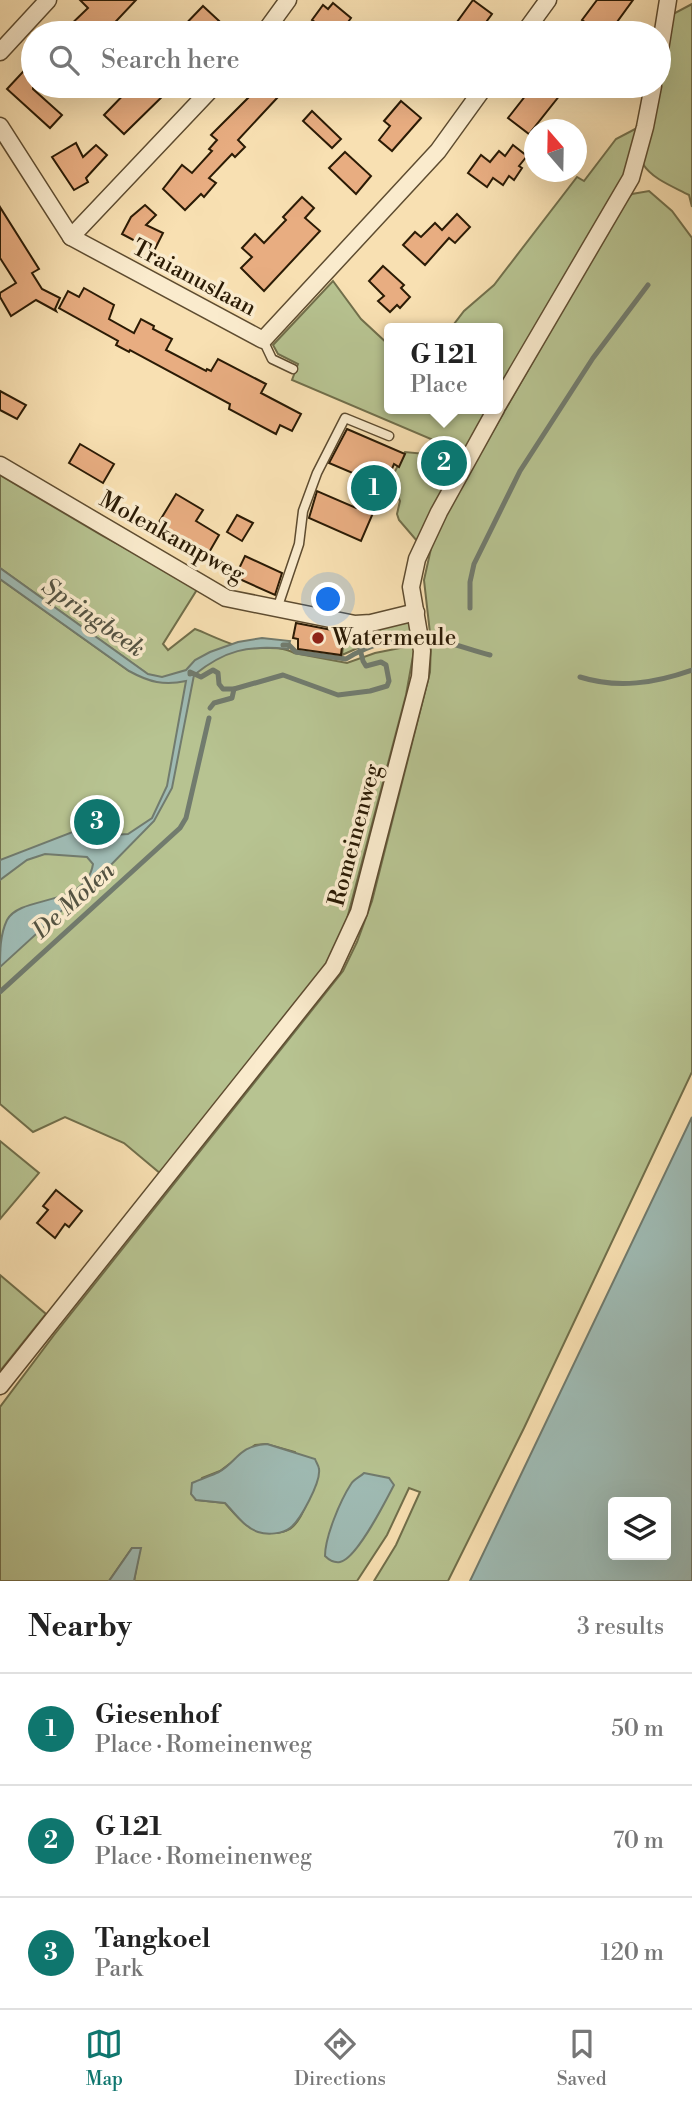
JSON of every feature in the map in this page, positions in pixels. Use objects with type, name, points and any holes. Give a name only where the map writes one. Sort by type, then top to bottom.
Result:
[{"type":"street","points":[[29,21],[48,0]]},
{"type":"street","points":[[273,21],[288,0]]},
{"type":"street","points":[[533,21],[548,0]]},
{"type":"street","points":[[665,21],[668,0]]},
{"type":"street","points":[[0,52],[21,29]]},
{"type":"street","points":[[71,237],[203,98]]},
{"type":"street","name":"Traianuslaan","points":[[0,126],[71,237],[263,340],[438,150],[476,98]]},
{"type":"street","name":"Romeinenweg","points":[[503,397],[631,178],[651,98]]},
{"type":"street","name":"Romeinenweg","points":[[0,1386],[332,968],[359,912],[420,677],[420,628],[411,587],[417,559],[439,512],[493,414]]},
{"type":"street","name":"Molenkampweg","points":[[0,465],[226,598],[355,624],[371,623],[416,612]]},
{"type":"lane","points":[[263,340],[272,359],[293,369]]},
{"type":"lane","points":[[277,609],[299,544],[303,511],[317,473],[345,418],[389,436]]},
{"type":"green space","points":[[692,4],[692,207],[689,195],[658,178],[643,164],[657,98],[671,98],[671,21],[668,21],[673,14]]},
{"type":"green space","points":[[637,128],[624,179],[503,386],[503,323],[455,323],[464,311],[494,285],[573,182],[587,182],[587,177],[616,139]]},
{"type":"green space","points":[[649,191],[672,211],[692,238],[692,1072],[524,1428],[448,1581],[374,1581],[396,1545],[420,1492],[409,1488],[387,1535],[357,1581],[134,1581],[140,1548],[132,1548],[109,1581],[0,1581],[0,1407],[343,971],[372,901],[430,672],[431,642],[424,580],[432,544],[446,513],[625,201],[632,194]],"holes":[[[266,1444],[295,1452],[310,1496],[294,1526],[276,1533],[252,1528],[225,1503],[196,1500],[202,1478],[220,1471],[255,1445]]]},
{"type":"green space","points":[[333,281],[361,319],[384,340],[384,414],[487,414],[417,541],[399,520],[397,514],[400,501],[392,482],[405,452],[425,454],[431,439],[292,380],[298,364],[278,354],[273,345]]},
{"type":"green space","points":[[0,475],[198,588],[163,644],[168,650],[195,629],[243,647],[283,649],[347,663],[375,653],[415,645],[406,695],[347,919],[333,953],[320,975],[161,1174],[124,1143],[65,1117],[33,1132],[0,1104],[0,579],[129,671],[143,671],[0,568]]},
{"type":"green space","points":[[403,621],[414,624],[409,635],[360,647],[342,655],[345,631],[372,630]]},
{"type":"green space","points":[[0,1141],[39,1173],[0,1219]]},
{"type":"green space","points":[[0,1275],[46,1314],[0,1371]]},
{"type":"water","points":[[0,568],[148,674],[162,677],[186,670],[195,660],[238,642],[262,638],[290,641],[288,649],[238,651],[216,660],[194,675],[172,788],[154,821],[103,873],[0,967],[2,937],[7,920],[14,912],[79,888],[88,878],[93,864],[87,857],[45,854],[27,860],[0,880],[0,860],[88,826],[113,835],[128,834],[152,818],[167,786],[186,681],[157,682],[129,671],[0,579]]},
{"type":"water","points":[[692,1117],[692,1581],[470,1581]]},
{"type":"water","points":[[267,1444],[315,1459],[319,1468],[317,1483],[309,1501],[299,1518],[287,1530],[275,1533],[258,1532],[244,1523],[225,1503],[196,1500],[191,1494],[192,1483],[219,1472],[244,1451]]},
{"type":"water","points":[[364,1473],[389,1478],[394,1485],[354,1551],[340,1562],[334,1562],[325,1556],[330,1529],[351,1484]]},
{"type":"water","points":[[132,1548],[141,1548],[134,1581],[109,1581]]},
{"type":"building","points":[[80,0],[136,0],[116,21],[74,21],[88,8]]},
{"type":"building","points":[[473,0],[492,14],[487,21],[458,21]]},
{"type":"building","points":[[597,0],[633,0],[618,21],[582,20]]},
{"type":"building","points":[[333,3],[351,18],[349,21],[312,20],[323,5],[328,9]]},
{"type":"building","points":[[203,6],[219,21],[189,21]]},
{"type":"building","points":[[21,74],[21,98],[43,98],[62,115],[50,128],[7,89]]},
{"type":"building","points":[[120,98],[161,98],[124,134],[104,115]]},
{"type":"building","points":[[248,98],[277,98],[238,140],[245,147],[235,157],[232,154],[209,178],[216,183],[204,197],[201,194],[185,210],[163,189],[182,165],[192,173],[212,151],[209,149],[217,140],[211,135]]},
{"type":"building","points":[[524,98],[558,98],[541,119],[524,119],[524,130],[508,118]]},
{"type":"building","points":[[401,101],[421,118],[392,151],[379,140],[390,126],[384,121]]},
{"type":"building","points":[[312,111],[341,139],[332,148],[303,121]]},
{"type":"building","points":[[76,143],[83,157],[96,145],[107,155],[86,178],[88,182],[74,190],[52,157]]},
{"type":"building","points":[[513,145],[524,154],[524,160],[519,166],[522,168],[514,180],[509,176],[503,185],[493,178],[487,187],[468,173],[481,155],[490,162],[499,151],[505,156]]},
{"type":"building","points":[[345,152],[371,176],[356,194],[329,168]]},
{"type":"building","points":[[302,197],[314,208],[305,218],[320,231],[264,291],[241,268],[252,257],[242,248],[255,234],[264,243],[286,220],[283,217]]},
{"type":"building","points":[[145,205],[156,215],[146,225],[163,233],[154,251],[122,234],[131,217]]},
{"type":"building","points":[[0,207],[39,269],[32,273],[42,289],[60,298],[56,311],[36,300],[11,316],[0,297],[0,293],[16,283],[0,258]]},
{"type":"building","points":[[457,214],[470,227],[455,243],[449,238],[425,265],[403,245],[415,232],[421,237],[435,223],[442,230]]},
{"type":"building","points":[[383,266],[404,285],[401,288],[410,297],[400,308],[397,305],[390,312],[378,301],[384,296],[369,281]]},
{"type":"building","points":[[84,288],[114,305],[109,319],[134,333],[141,319],[172,339],[166,350],[206,371],[211,371],[218,359],[266,384],[261,393],[301,414],[292,431],[280,425],[276,434],[229,409],[230,404],[116,345],[118,341],[59,308],[68,291],[79,297]]},
{"type":"building","points":[[0,391],[26,405],[17,419],[0,410]]},
{"type":"building","points":[[347,429],[405,454],[399,467],[394,464],[361,541],[309,518],[317,491],[356,508],[367,479],[329,463]]},
{"type":"building","points":[[80,444],[114,464],[103,483],[69,463]]},
{"type":"building","points":[[176,494],[203,510],[196,521],[219,535],[207,556],[156,527]]},
{"type":"building","points":[[237,515],[253,523],[242,541],[227,532]]},
{"type":"building","points":[[245,556],[282,573],[275,595],[235,577]]},
{"type":"building","name":"Watermeule","points":[[296,623],[337,631],[337,637],[343,637],[341,655],[298,649],[298,639],[293,638]]},
{"type":"building","points":[[56,1190],[82,1211],[69,1227],[65,1224],[55,1238],[37,1223],[48,1210],[43,1206]]},
{"type":"waterway","points":[[470,608],[470,582],[474,564],[520,471],[593,358],[648,285]]},
{"type":"waterway","name":"Springbeek","points":[[283,645],[289,645],[296,652],[346,659],[387,642],[421,638],[490,655]]},
{"type":"waterway","points":[[190,674],[201,677],[213,670],[218,673],[219,684],[223,689],[234,689],[283,675],[338,695],[387,686],[389,681],[386,665],[381,662],[366,666],[360,649]]},
{"type":"waterway","name":"Springbeek","points":[[580,677],[608,683],[636,683],[692,670]]},
{"type":"waterway","name":"De Molen","points":[[210,708],[214,703],[232,698],[234,689]]},
{"type":"waterway","name":"De Molen","points":[[0,992],[180,828],[186,818],[209,718]]},
{"type":"place","name":"G 121","points":[[444,463]]},
{"type":"place","name":"Giesenhof","points":[[374,488]]},
{"type":"place","name":"Watermeule","points":[[318,638]]},
{"type":"place","name":"Tangkoel","points":[[97,822]]}]
